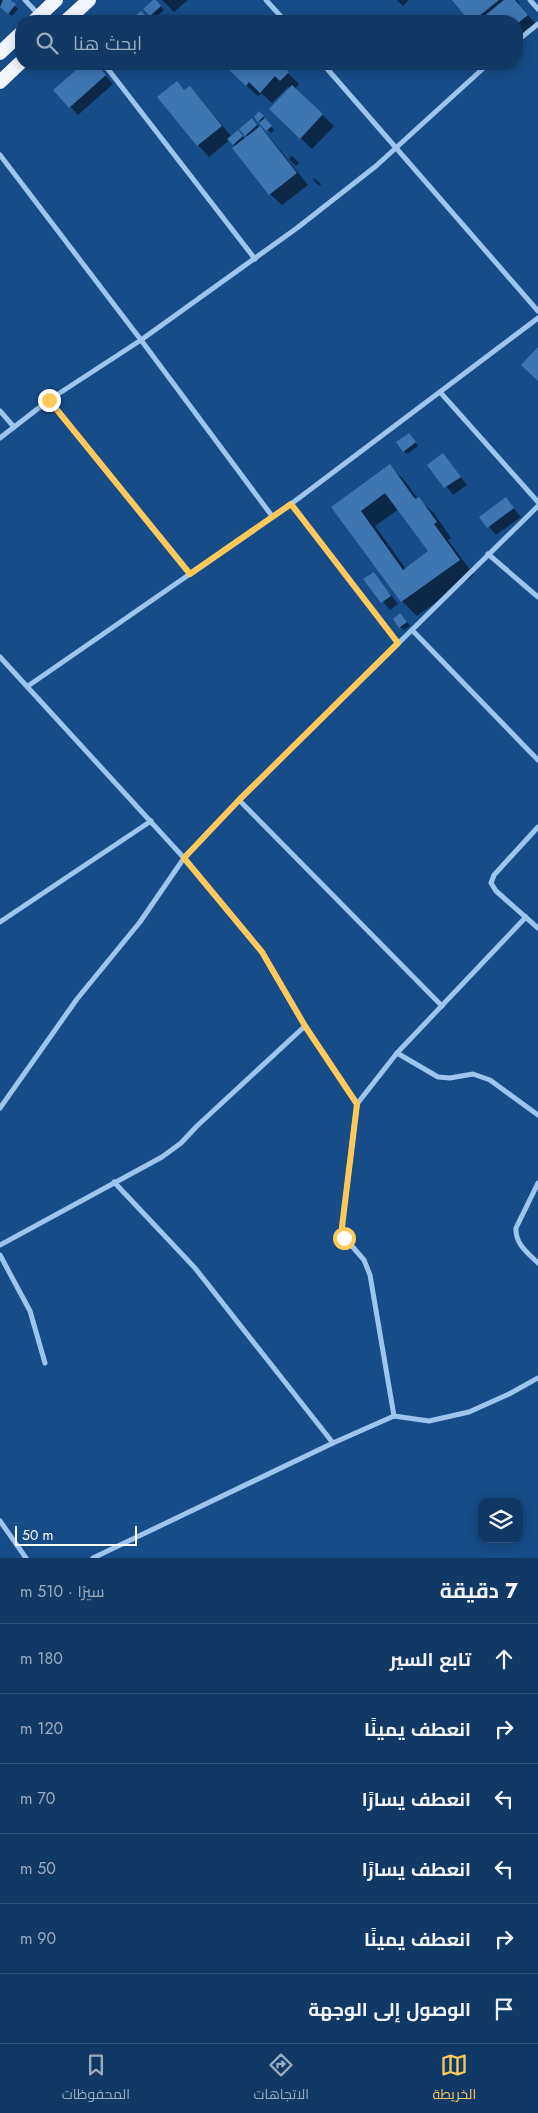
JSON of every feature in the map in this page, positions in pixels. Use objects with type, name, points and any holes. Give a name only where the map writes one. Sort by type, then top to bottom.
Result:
[{"type":"highway","points":[[40,15],[56,0]]},
{"type":"highway","points":[[74,15],[88,0]]},
{"type":"highway","points":[[0,53],[15,39]]},
{"type":"highway","points":[[0,82],[15,68]]},
{"type":"street","points":[[25,0],[35,15]]},
{"type":"street","points":[[266,0],[280,15]]},
{"type":"street","points":[[530,0],[538,9]]},
{"type":"street","points":[[523,35],[538,24]]},
{"type":"street","points":[[109,70],[255,259]]},
{"type":"street","points":[[328,70],[538,311]]},
{"type":"street","points":[[0,438],[49,400],[141,340],[255,259],[363,177],[481,70]]},
{"type":"street","points":[[0,155],[272,516]]},
{"type":"street","points":[[28,686],[291,504],[538,318]]},
{"type":"street","points":[[440,392],[538,502]]},
{"type":"street","points":[[49,400],[190,574]]},
{"type":"street","points":[[0,411],[14,427]]},
{"type":"street","points":[[291,504],[398,643]]},
{"type":"street","points":[[0,1108],[77,999],[140,922],[184,858],[239,800],[538,506]]},
{"type":"street","points":[[488,554],[538,597]]},
{"type":"street","points":[[412,630],[538,760]]},
{"type":"street","points":[[0,658],[28,686],[184,858],[262,952],[305,1026],[357,1104]]},
{"type":"street","points":[[239,800],[442,1006]]},
{"type":"street","points":[[0,922],[151,821]]},
{"type":"street","points":[[538,827],[494,875],[490,883],[538,928]]},
{"type":"street","points":[[394,1416],[370,1275],[364,1260],[344,1238],[342,1227],[357,1104],[396,1053],[526,917]]},
{"type":"street","points":[[0,1245],[162,1157],[181,1143],[305,1026]]},
{"type":"street","points":[[396,1053],[438,1077],[450,1078],[473,1074],[490,1080],[538,1115]]},
{"type":"street","points":[[114,1182],[195,1268],[333,1443]]},
{"type":"street","points":[[538,1183],[516,1228],[516,1236],[520,1245],[538,1263]]},
{"type":"street","points":[[1,1259],[30,1311],[45,1363]]},
{"type":"street","points":[[93,1558],[333,1443],[394,1416],[429,1421],[469,1412],[509,1394],[538,1378]]},
{"type":"street","points":[[0,1521],[26,1558]]},
{"type":"building","points":[[3,0],[10,0],[16,4],[8,14],[0,7]]},
{"type":"building","points":[[153,0],[156,0],[161,6],[151,15],[143,9]]},
{"type":"building","points":[[452,0],[499,0],[480,15],[464,15]]},
{"type":"building","points":[[504,0],[515,0],[528,15],[523,19],[523,15],[485,15]]},
{"type":"building","points":[[141,11],[145,15],[137,15]]},
{"type":"building","points":[[76,70],[101,70],[106,75],[69,108],[53,90]]},
{"type":"building","points":[[229,70],[287,70],[289,72],[280,81],[275,76],[260,93],[249,82],[246,86]]},
{"type":"building","points":[[177,81],[184,90],[190,86],[222,126],[197,146],[157,97]]},
{"type":"building","points":[[292,85],[323,114],[300,139],[269,109]]},
{"type":"building","points":[[259,111],[264,116],[258,122],[254,117]]},
{"type":"building","points":[[252,118],[257,125],[245,136],[239,129]]},
{"type":"building","points":[[265,118],[272,126],[266,131],[259,123]]},
{"type":"building","points":[[260,126],[297,173],[269,195],[232,148]]},
{"type":"building","points":[[238,130],[243,136],[233,145],[227,139]]},
{"type":"building","points":[[538,347],[538,381],[521,365]]},
{"type":"building","points":[[409,433],[416,442],[403,452],[396,442]]},
{"type":"building","points":[[443,453],[461,477],[444,488],[427,465]]},
{"type":"building","points":[[390,464],[415,499],[419,497],[437,522],[434,524],[460,560],[401,602],[331,507]],"holes":[[[385,493],[428,551],[403,570],[361,511]]]},
{"type":"building","points":[[506,497],[514,508],[487,528],[479,517]]},
{"type":"building","points":[[374,572],[391,596],[381,603],[363,579]]},
{"type":"building","points":[[400,613],[407,622],[399,628],[393,619]]},
{"type":"route","points":[[49,400],[190,574],[291,504],[398,643],[239,800],[184,858],[262,952],[305,1026],[357,1104],[342,1227],[344,1238]]}]
